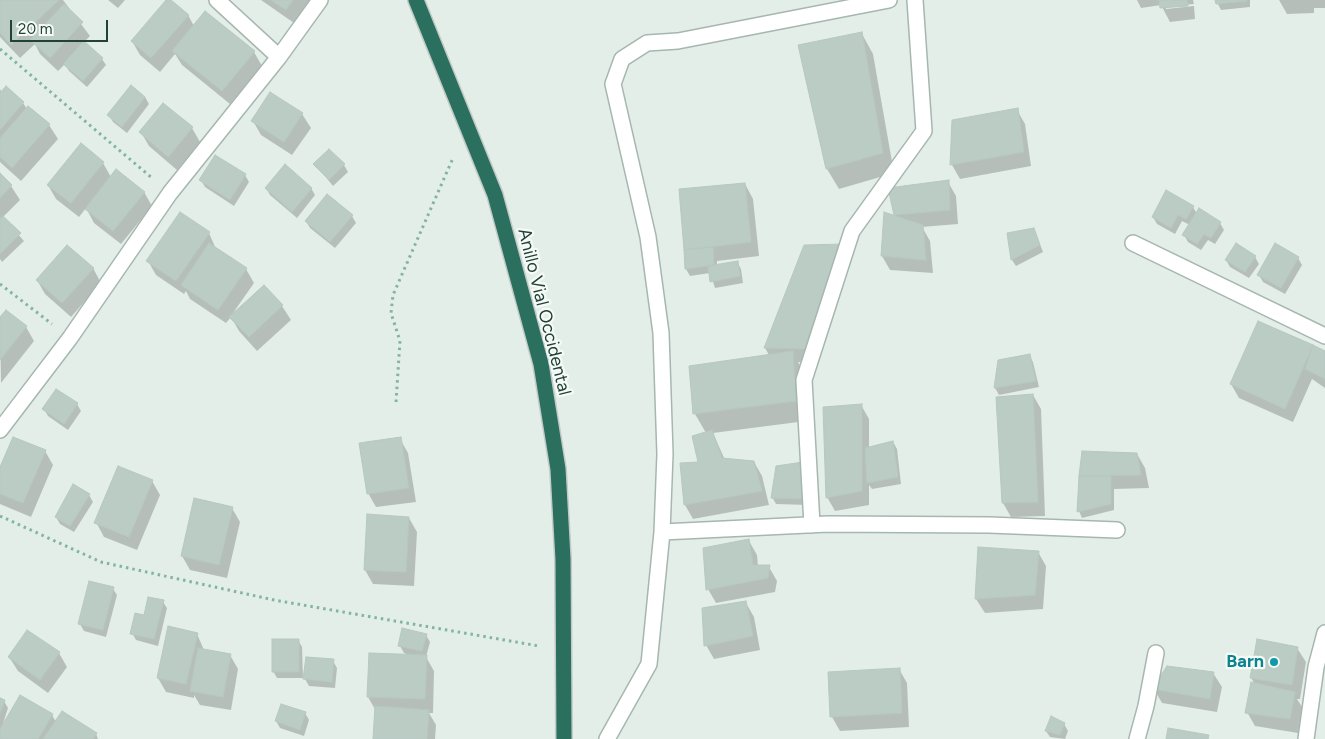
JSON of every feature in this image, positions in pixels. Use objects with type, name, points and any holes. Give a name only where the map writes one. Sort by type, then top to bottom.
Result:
[{"type":"highway","name":"Anillo Vial Occidental","points":[[416,0],[469,126],[495,195],[541,364],[558,469],[564,650],[564,739]]},
{"type":"street","points":[[217,0],[279,57]]},
{"type":"street","points":[[0,430],[70,338],[170,192],[279,57],[320,0]]},
{"type":"street","points":[[607,739],[649,664],[662,532],[665,454],[661,332],[648,237],[612,84],[622,59],[647,44],[678,41],[889,0]]},
{"type":"street","points":[[812,525],[804,380],[852,231],[924,131],[915,0]]},
{"type":"street","points":[[1133,243],[1325,336]]},
{"type":"street","points":[[662,532],[812,525],[988,525],[1117,530]]},
{"type":"street","points":[[1306,739],[1316,667],[1325,633]]},
{"type":"street","points":[[1137,739],[1146,706],[1156,653]]},
{"type":"path","points":[[0,49],[170,192]]},
{"type":"path","points":[[396,402],[400,341],[391,313],[393,295],[469,126]]},
{"type":"path","points":[[0,284],[70,338]]},
{"type":"path","points":[[0,516],[101,562],[274,600],[564,650]]},
{"type":"building","points":[[0,0],[59,0],[11,45],[0,33]]},
{"type":"building","points":[[166,0],[171,0],[189,15],[151,58],[131,41]]},
{"type":"building","points":[[271,0],[293,0],[286,10]]},
{"type":"building","points":[[1159,0],[1187,0],[1188,6],[1160,8]]},
{"type":"building","points":[[1215,0],[1247,0],[1247,1],[1216,4]]},
{"type":"building","points":[[64,4],[83,22],[50,58],[30,40]]},
{"type":"building","points":[[205,11],[255,51],[222,91],[172,51]]},
{"type":"building","points":[[862,32],[883,153],[826,169],[798,45]]},
{"type":"building","points":[[84,41],[103,58],[83,81],[63,64]]},
{"type":"building","points":[[131,85],[145,97],[122,127],[107,115]]},
{"type":"building","points":[[6,86],[24,102],[0,130],[0,93]]},
{"type":"building","points":[[270,92],[303,113],[284,142],[251,121]]},
{"type":"building","points":[[163,103],[193,127],[168,157],[139,132]]},
{"type":"building","points":[[28,106],[50,124],[12,168],[0,157],[0,138]]},
{"type":"building","points":[[1018,108],[1024,152],[950,165],[952,120]]},
{"type":"building","points":[[81,143],[104,162],[71,203],[47,185]]},
{"type":"building","points":[[329,149],[345,164],[329,180],[313,164]]},
{"type":"building","points":[[215,155],[246,174],[230,200],[199,180]]},
{"type":"building","points":[[285,164],[312,188],[292,212],[265,188]]},
{"type":"building","points":[[116,169],[145,192],[113,231],[85,209]]},
{"type":"building","points":[[0,173],[12,185],[0,198]]},
{"type":"building","points":[[949,180],[950,210],[894,215],[888,188]]},
{"type":"building","points":[[745,183],[751,242],[684,250],[679,189]]},
{"type":"building","points":[[1166,190],[1194,206],[1186,219],[1178,215],[1171,228],[1152,217]]},
{"type":"building","points":[[327,194],[353,215],[330,242],[305,221]]},
{"type":"building","points":[[1199,208],[1221,222],[1211,238],[1204,234],[1197,244],[1182,235]]},
{"type":"building","points":[[180,212],[210,232],[176,281],[146,261]]},
{"type":"building","points":[[884,212],[923,225],[926,260],[881,256]]},
{"type":"building","points":[[3,216],[21,233],[0,254],[0,219]]},
{"type":"building","points":[[1034,228],[1040,245],[1011,260],[1007,233]]},
{"type":"building","points":[[209,243],[247,268],[218,310],[181,285]]},
{"type":"building","points":[[1236,243],[1256,256],[1245,272],[1225,260]]},
{"type":"building","points":[[1275,243],[1299,257],[1281,288],[1257,275]]},
{"type":"building","points":[[844,244],[809,349],[764,348],[804,245]]},
{"type":"building","points":[[67,245],[94,268],[62,303],[36,280]]},
{"type":"building","points":[[713,247],[714,265],[685,269],[684,250]]},
{"type":"building","points":[[738,261],[740,276],[710,282],[708,266]]},
{"type":"building","points":[[264,285],[283,305],[249,337],[229,317]]},
{"type":"building","points":[[6,310],[27,326],[0,360],[0,317]]},
{"type":"building","points":[[1258,321],[1313,345],[1285,409],[1230,384]]},
{"type":"building","points":[[1313,345],[1325,351],[1325,379],[1305,369]]},
{"type":"building","points":[[793,351],[796,401],[693,414],[689,366]]},
{"type":"building","points":[[1030,354],[1036,381],[994,388],[998,360]]},
{"type":"building","points":[[56,389],[78,403],[64,424],[42,409]]},
{"type":"building","points":[[1033,394],[1038,502],[1002,503],[996,397]]},
{"type":"building","points":[[862,404],[862,491],[826,498],[823,407]]},
{"type":"building","points":[[712,430],[722,458],[754,461],[762,491],[684,505],[680,463],[698,462],[692,436]]},
{"type":"building","points":[[13,437],[46,450],[23,503],[0,494],[0,467]]},
{"type":"building","points":[[401,437],[409,488],[367,494],[359,443]]},
{"type":"building","points":[[893,441],[898,477],[867,483],[865,448]]},
{"type":"building","points":[[1082,451],[1137,453],[1141,475],[1079,476]]},
{"type":"building","points":[[803,462],[805,499],[771,498],[776,466]]},
{"type":"building","points":[[118,466],[153,480],[129,537],[94,523]]},
{"type":"building","points":[[1079,476],[1111,476],[1111,504],[1077,512]]},
{"type":"building","points":[[73,484],[90,494],[70,526],[55,517]]},
{"type":"building","points":[[194,498],[233,507],[219,565],[181,556]]},
{"type":"building","points":[[367,514],[409,517],[406,572],[364,570]]},
{"type":"building","points":[[749,539],[753,565],[770,565],[768,578],[706,590],[703,548]]},
{"type":"building","points":[[978,547],[1039,551],[1035,595],[975,599]]},
{"type":"building","points":[[89,581],[114,587],[103,630],[78,624]]},
{"type":"building","points":[[148,597],[164,600],[154,639],[130,634],[135,613],[144,615]]},
{"type":"building","points":[[746,601],[753,636],[704,646],[702,608]]},
{"type":"building","points":[[168,626],[198,633],[186,684],[157,678]]},
{"type":"building","points":[[402,628],[427,634],[422,651],[398,646]]},
{"type":"building","points":[[27,630],[60,652],[40,680],[8,657]]},
{"type":"building","points":[[272,639],[299,639],[299,672],[272,672]]},
{"type":"building","name":"Barn","points":[[1257,639],[1298,647],[1292,685],[1250,678]]},
{"type":"building","points":[[198,648],[231,654],[223,697],[190,691]]},
{"type":"building","points":[[369,653],[427,655],[425,699],[367,697]]},
{"type":"building","points":[[306,657],[334,659],[332,682],[303,679]]},
{"type":"building","points":[[1167,666],[1214,672],[1210,699],[1152,689]]},
{"type":"building","points":[[900,668],[902,713],[830,717],[828,672]]},
{"type":"building","name":"Barn","points":[[1251,682],[1295,692],[1290,719],[1245,713]]},
{"type":"building","points":[[20,695],[53,714],[38,739],[0,739],[0,729]]},
{"type":"building","points":[[0,698],[5,700],[0,713]]},
{"type":"building","points":[[281,704],[306,712],[300,730],[275,721]]},
{"type":"building","points":[[375,706],[429,710],[427,739],[373,739]]},
{"type":"building","points":[[62,711],[97,733],[93,739],[43,739]]},
{"type":"building","points":[[1051,716],[1065,723],[1060,735],[1045,731]]},
{"type":"building","points":[[1168,728],[1209,735],[1208,739],[1166,739]]},
{"type":"place","name":"Barn","points":[[1274,662]]}]
